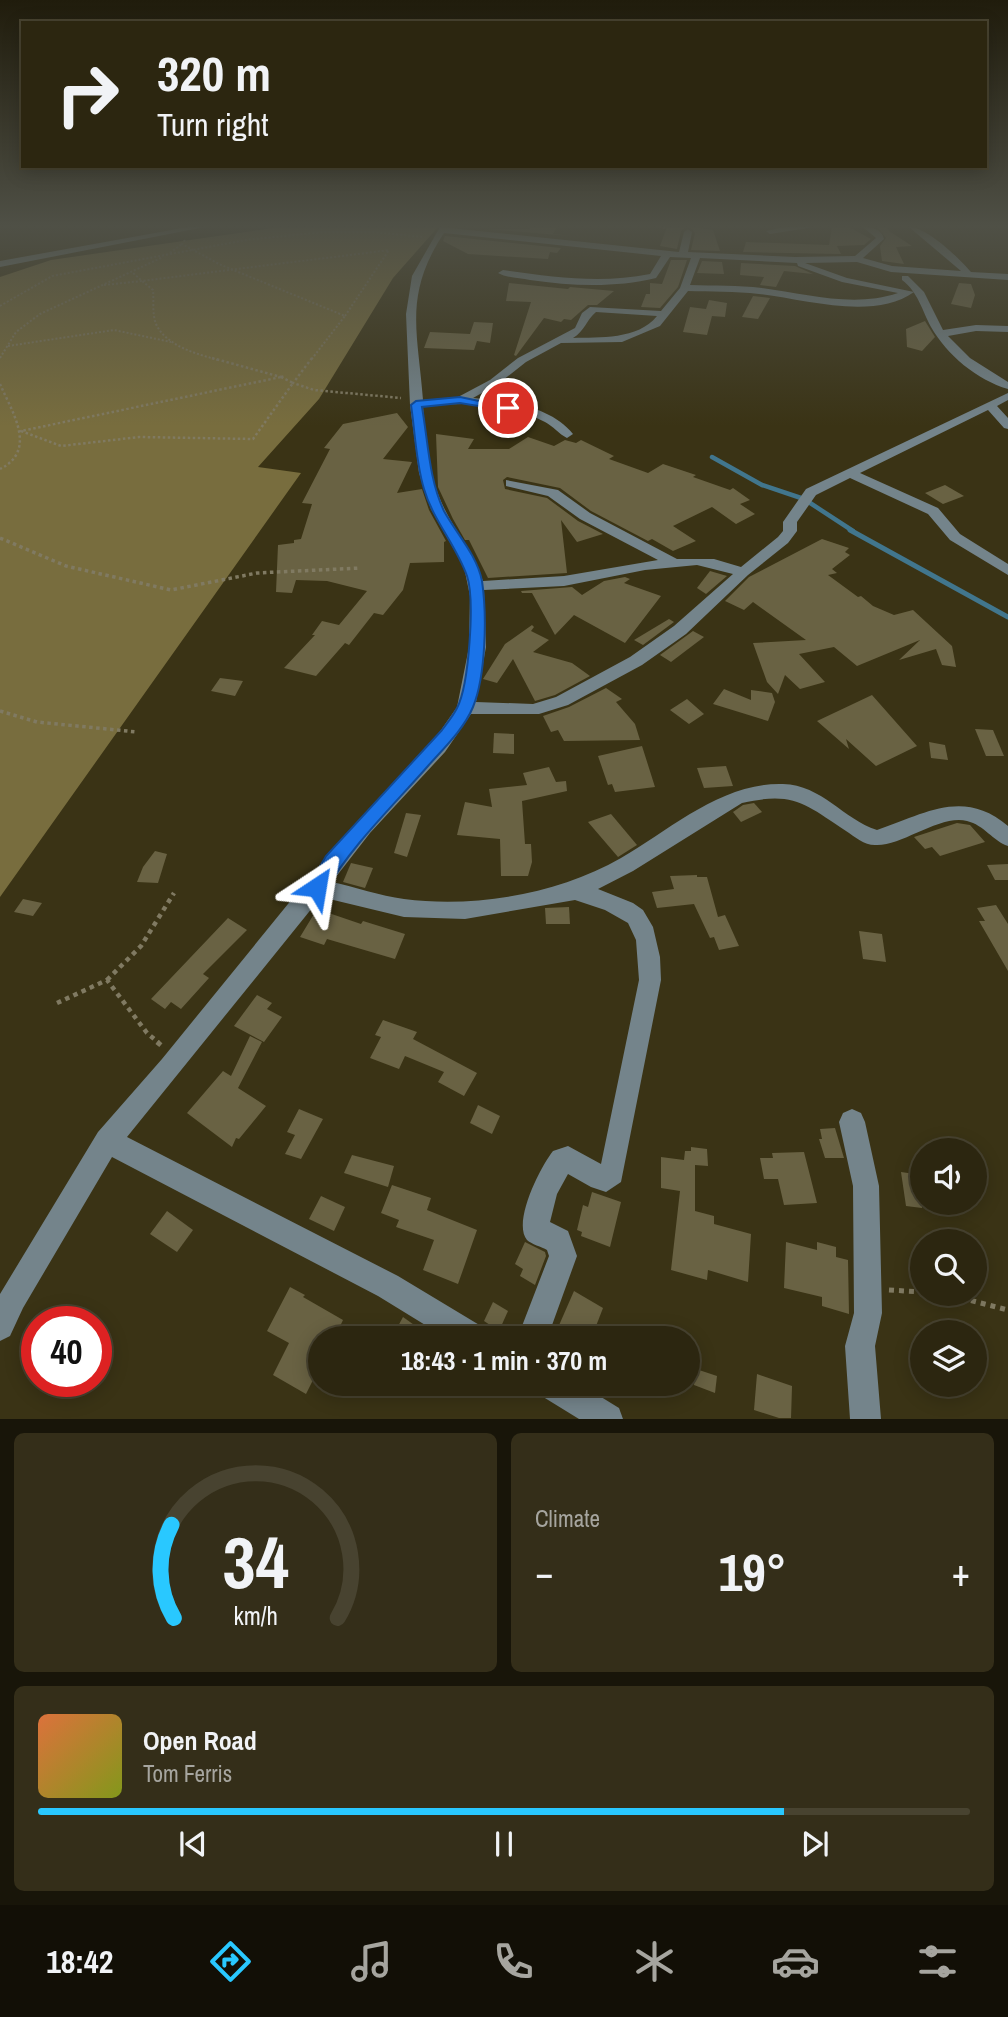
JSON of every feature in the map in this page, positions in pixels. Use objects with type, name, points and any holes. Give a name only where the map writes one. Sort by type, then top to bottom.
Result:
[{"type":"street","points":[[0,1326],[13,1298],[107,1141],[317,887],[333,861],[424,763],[465,708],[477,649],[475,586],[470,566],[439,512],[430,489],[417,403],[413,293]]},
{"type":"street","points":[[460,400],[494,382],[510,368],[541,349],[564,341],[622,338],[656,324],[681,293]]},
{"type":"street","points":[[778,293],[852,304],[909,293]]},
{"type":"street","points":[[914,293],[929,307],[941,334],[995,387],[1008,425]]},
{"type":"street","points":[[564,341],[579,330],[586,316],[597,308],[664,314]]},
{"type":"street","points":[[941,334],[976,328],[1008,329]]},
{"type":"street","points":[[986,376],[1008,386]]},
{"type":"street","points":[[417,403],[460,400],[540,415],[558,423],[567,434]]},
{"type":"street","points":[[465,708],[516,711],[562,701],[636,660],[680,630],[743,572],[783,540],[790,531],[790,522],[811,492],[999,401]]},
{"type":"street","points":[[852,474],[933,511],[955,537],[1008,571]]},
{"type":"street","points":[[511,482],[553,493],[585,516],[615,530],[639,546],[666,556],[674,563]]},
{"type":"street","points":[[616,571],[639,546]]},
{"type":"street","points":[[475,586],[564,581],[616,571],[697,561],[743,572]]},
{"type":"street","points":[[317,887],[404,908],[466,911],[575,891],[626,865],[737,797],[783,791],[806,795],[868,836],[877,838],[954,812],[966,811],[986,820],[1008,838]]},
{"type":"street","points":[[537,1326],[563,1256],[558,1241],[537,1230],[535,1220],[555,1168],[562,1160],[568,1159],[600,1178],[606,1179],[612,1173],[650,980],[650,949],[640,919],[625,906],[575,891]]},
{"type":"street","points":[[852,1122],[866,1186],[864,1211],[869,1289],[868,1313],[860,1346],[866,1419]]},
{"type":"street","points":[[107,1141],[376,1279],[454,1326]]},
{"type":"street","points":[[571,1396],[608,1419]]},
{"type":"path","points":[[0,306],[22,293]]},
{"type":"path","points":[[0,359],[16,332],[40,314],[84,293]]},
{"type":"path","points":[[153,293],[155,320],[179,348],[242,365],[251,372],[285,376],[293,383],[314,390],[417,403]]},
{"type":"path","points":[[290,293],[345,316]]},
{"type":"path","points":[[21,431],[61,446],[139,437],[253,439],[360,293]]},
{"type":"path","points":[[8,346],[114,330],[172,342]]},
{"type":"path","points":[[21,431],[285,376]]},
{"type":"path","points":[[0,384],[21,431],[19,451],[12,463],[0,469]]},
{"type":"path","points":[[0,538],[66,566],[128,578],[171,590],[257,573],[360,568]]},
{"type":"path","points":[[0,711],[37,722],[137,732]]},
{"type":"path","points":[[57,1003],[107,979],[141,946],[174,893]]},
{"type":"path","points":[[107,979],[147,1033],[177,1059]]},
{"type":"path","points":[[869,1289],[910,1291]]},
{"type":"path","points":[[987,1305],[1008,1310]]},
{"type":"shaded area","points":[[0,293],[384,293],[319,399],[258,467],[301,473],[0,897]]},
{"type":"building","points":[[507,293],[611,293],[597,305],[588,305],[571,320],[564,319],[561,322],[544,318],[516,356],[514,355],[531,302],[506,301]]},
{"type":"building","points":[[673,293],[660,308],[641,307],[646,294]]},
{"type":"building","points":[[955,293],[974,293],[971,308],[951,304]]},
{"type":"building","points":[[753,296],[770,298],[758,319],[742,317]]},
{"type":"building","points":[[709,300],[727,303],[725,317],[712,316],[707,335],[683,332],[690,307],[706,309]]},
{"type":"building","points":[[925,321],[935,337],[922,351],[907,347],[906,329]]},
{"type":"building","points":[[474,322],[493,323],[490,343],[477,341],[474,350],[424,348],[430,332],[470,334]]},
{"type":"building","points":[[397,413],[408,427],[383,459],[412,462],[397,493],[422,489],[429,510],[446,541],[444,562],[410,563],[403,590],[383,615],[374,613],[349,645],[345,643],[316,676],[284,668],[315,635],[312,635],[322,621],[339,625],[367,591],[327,581],[296,580],[292,593],[276,592],[278,545],[294,543],[294,540],[301,539],[312,504],[302,503],[330,449],[324,448],[343,424]]},
{"type":"building","points":[[436,434],[474,439],[468,449],[509,449],[528,437],[554,446],[565,440],[576,443],[581,440],[614,456],[609,459],[648,473],[663,464],[730,490],[733,488],[750,500],[740,504],[755,514],[736,524],[712,507],[673,526],[696,541],[673,551],[591,511],[560,488],[507,477],[503,480],[505,489],[547,498],[578,521],[603,534],[577,542],[561,520],[567,573],[488,578],[469,540],[465,540],[453,519],[438,487]]},
{"type":"building","points":[[945,485],[964,496],[943,504],[925,493]]},
{"type":"building","points":[[822,539],[849,548],[845,552],[850,555],[832,569],[837,573],[828,575],[858,597],[861,596],[873,606],[894,615],[913,610],[952,646],[956,667],[942,665],[936,649],[899,660],[920,640],[857,666],[834,647],[799,654],[825,682],[800,689],[785,675],[778,694],[767,682],[753,643],[806,640],[753,602],[744,610],[725,601],[749,577]]},
{"type":"building","points":[[710,571],[727,576],[706,594],[697,588]]},
{"type":"building","points":[[625,577],[630,579],[624,583],[661,596],[625,643],[574,615],[555,635],[532,593],[521,591],[572,587],[582,595],[604,581]]},
{"type":"building","points":[[669,619],[674,622],[643,645],[634,640]]},
{"type":"building","points":[[532,625],[534,627],[531,631],[549,640],[533,652],[572,663],[590,676],[555,695],[535,701],[513,659],[497,683],[483,679],[505,644]]},
{"type":"building","points":[[693,631],[704,637],[671,662],[660,655]]},
{"type":"building","points":[[220,678],[243,681],[235,696],[211,691]]},
{"type":"building","points":[[606,688],[622,699],[616,702],[635,724],[640,740],[564,741],[558,730],[551,732],[543,716],[569,707]]},
{"type":"building","points":[[724,689],[751,700],[751,690],[772,693],[775,702],[768,721],[713,704]]},
{"type":"building","points":[[872,695],[917,746],[876,766],[846,739],[849,749],[817,721]]},
{"type":"building","points":[[687,699],[704,714],[689,724],[670,710]]},
{"type":"building","points":[[975,729],[993,730],[1004,756],[986,756]]},
{"type":"building","points":[[494,733],[514,734],[514,754],[493,753]]},
{"type":"building","points":[[929,742],[945,745],[948,760],[931,758]]},
{"type":"building","points":[[642,746],[655,787],[615,792],[612,784],[608,785],[598,756]]},
{"type":"building","points":[[726,766],[733,786],[704,788],[697,768]]},
{"type":"building","points":[[549,767],[556,782],[566,781],[567,791],[522,801],[525,844],[531,844],[532,862],[528,876],[501,876],[500,839],[457,835],[465,802],[492,807],[489,789],[527,785],[523,773]]},
{"type":"building","points":[[754,803],[762,812],[741,822],[733,812],[743,805]]},
{"type":"building","points":[[406,813],[421,815],[407,857],[394,853]]},
{"type":"building","points":[[611,814],[637,845],[618,857],[588,822]]},
{"type":"building","points":[[957,823],[970,825],[985,842],[940,856],[932,847],[925,849],[914,837]]},
{"type":"building","points":[[155,851],[167,854],[158,883],[137,882],[143,867]]},
{"type":"building","points":[[351,863],[373,868],[365,888],[343,882]]},
{"type":"building","points":[[1008,864],[1008,880],[995,880],[987,865]]},
{"type":"building","points":[[670,876],[707,877],[718,917],[725,915],[739,946],[719,950],[714,937],[710,938],[694,904],[657,908],[652,892],[674,889]]},
{"type":"building","points":[[23,899],[42,903],[33,916],[14,912]]},
{"type":"building","points":[[996,905],[1008,924],[1008,971],[979,921],[985,921],[977,908]]},
{"type":"building","points":[[569,907],[570,924],[546,924],[545,908]]},
{"type":"building","points":[[317,909],[361,924],[363,921],[405,934],[395,959],[327,939],[324,945],[300,937]]},
{"type":"building","points":[[228,918],[247,930],[203,974],[209,978],[181,1009],[171,1002],[165,1009],[151,999]]},
{"type":"building","points":[[859,931],[882,934],[886,962],[863,959]]},
{"type":"building","points":[[257,995],[272,1003],[267,1009],[282,1017],[264,1042],[234,1026]]},
{"type":"building","points":[[383,1020],[417,1032],[413,1039],[477,1073],[464,1096],[438,1082],[444,1072],[405,1056],[399,1069],[370,1058],[381,1037],[375,1035]]},
{"type":"building","points":[[250,1036],[262,1042],[238,1088],[266,1106],[239,1139],[236,1138],[232,1147],[187,1113],[223,1071],[231,1076]]},
{"type":"building","points":[[478,1105],[500,1116],[492,1134],[470,1123]]},
{"type":"building","points":[[299,1109],[323,1119],[301,1159],[285,1154],[295,1135],[287,1132]]},
{"type":"building","points":[[835,1128],[844,1158],[825,1158],[819,1139],[822,1139],[820,1129]]},
{"type":"building","points":[[691,1147],[707,1149],[708,1166],[695,1165],[695,1211],[714,1216],[714,1224],[751,1234],[748,1282],[708,1270],[707,1280],[671,1270],[680,1191],[661,1188],[661,1157],[684,1160],[685,1151],[691,1151]]},
{"type":"building","points":[[804,1152],[817,1203],[784,1205],[778,1179],[764,1179],[760,1158],[773,1158],[772,1153]]},
{"type":"building","points":[[352,1155],[394,1166],[388,1187],[344,1173]]},
{"type":"building","points":[[901,1172],[910,1173],[910,1206],[906,1206]]},
{"type":"building","points":[[392,1185],[431,1198],[427,1210],[477,1230],[458,1284],[423,1270],[434,1240],[396,1227],[399,1220],[381,1213]]},
{"type":"building","points":[[592,1192],[621,1202],[610,1247],[581,1236],[582,1232],[577,1230],[583,1205],[588,1207]]},
{"type":"building","points":[[321,1196],[345,1207],[334,1231],[309,1219]]},
{"type":"building","points":[[167,1211],[193,1230],[177,1252],[150,1234]]},
{"type":"building","points":[[525,1242],[545,1252],[546,1256],[535,1285],[520,1276],[523,1269],[515,1264]]},
{"type":"building","points":[[786,1242],[817,1250],[817,1242],[836,1247],[836,1257],[848,1260],[849,1314],[822,1306],[822,1297],[784,1288]]},
{"type":"building","points":[[290,1287],[343,1320],[340,1326],[308,1326],[306,1394],[273,1375],[289,1343],[267,1331]]},
{"type":"building","points":[[574,1291],[603,1308],[596,1326],[559,1326]]},
{"type":"building","points":[[493,1302],[508,1311],[501,1326],[492,1326],[484,1321]]},
{"type":"building","points":[[403,1317],[416,1326],[398,1326]]},
{"type":"building","points":[[700,1370],[717,1376],[715,1393],[700,1387]]},
{"type":"building","points":[[757,1374],[792,1386],[791,1418],[779,1418],[754,1410]]},
{"type":"waterway","points":[[712,457],[762,485],[804,499],[853,531]]},
{"type":"waterway","points":[[850,530],[1008,617]]},
{"type":"route","points":[[317,887],[333,861],[424,763],[447,734],[465,708],[470,694],[478,628],[474,578],[455,536],[439,512],[430,489],[416,405],[460,400],[508,408]]}]
